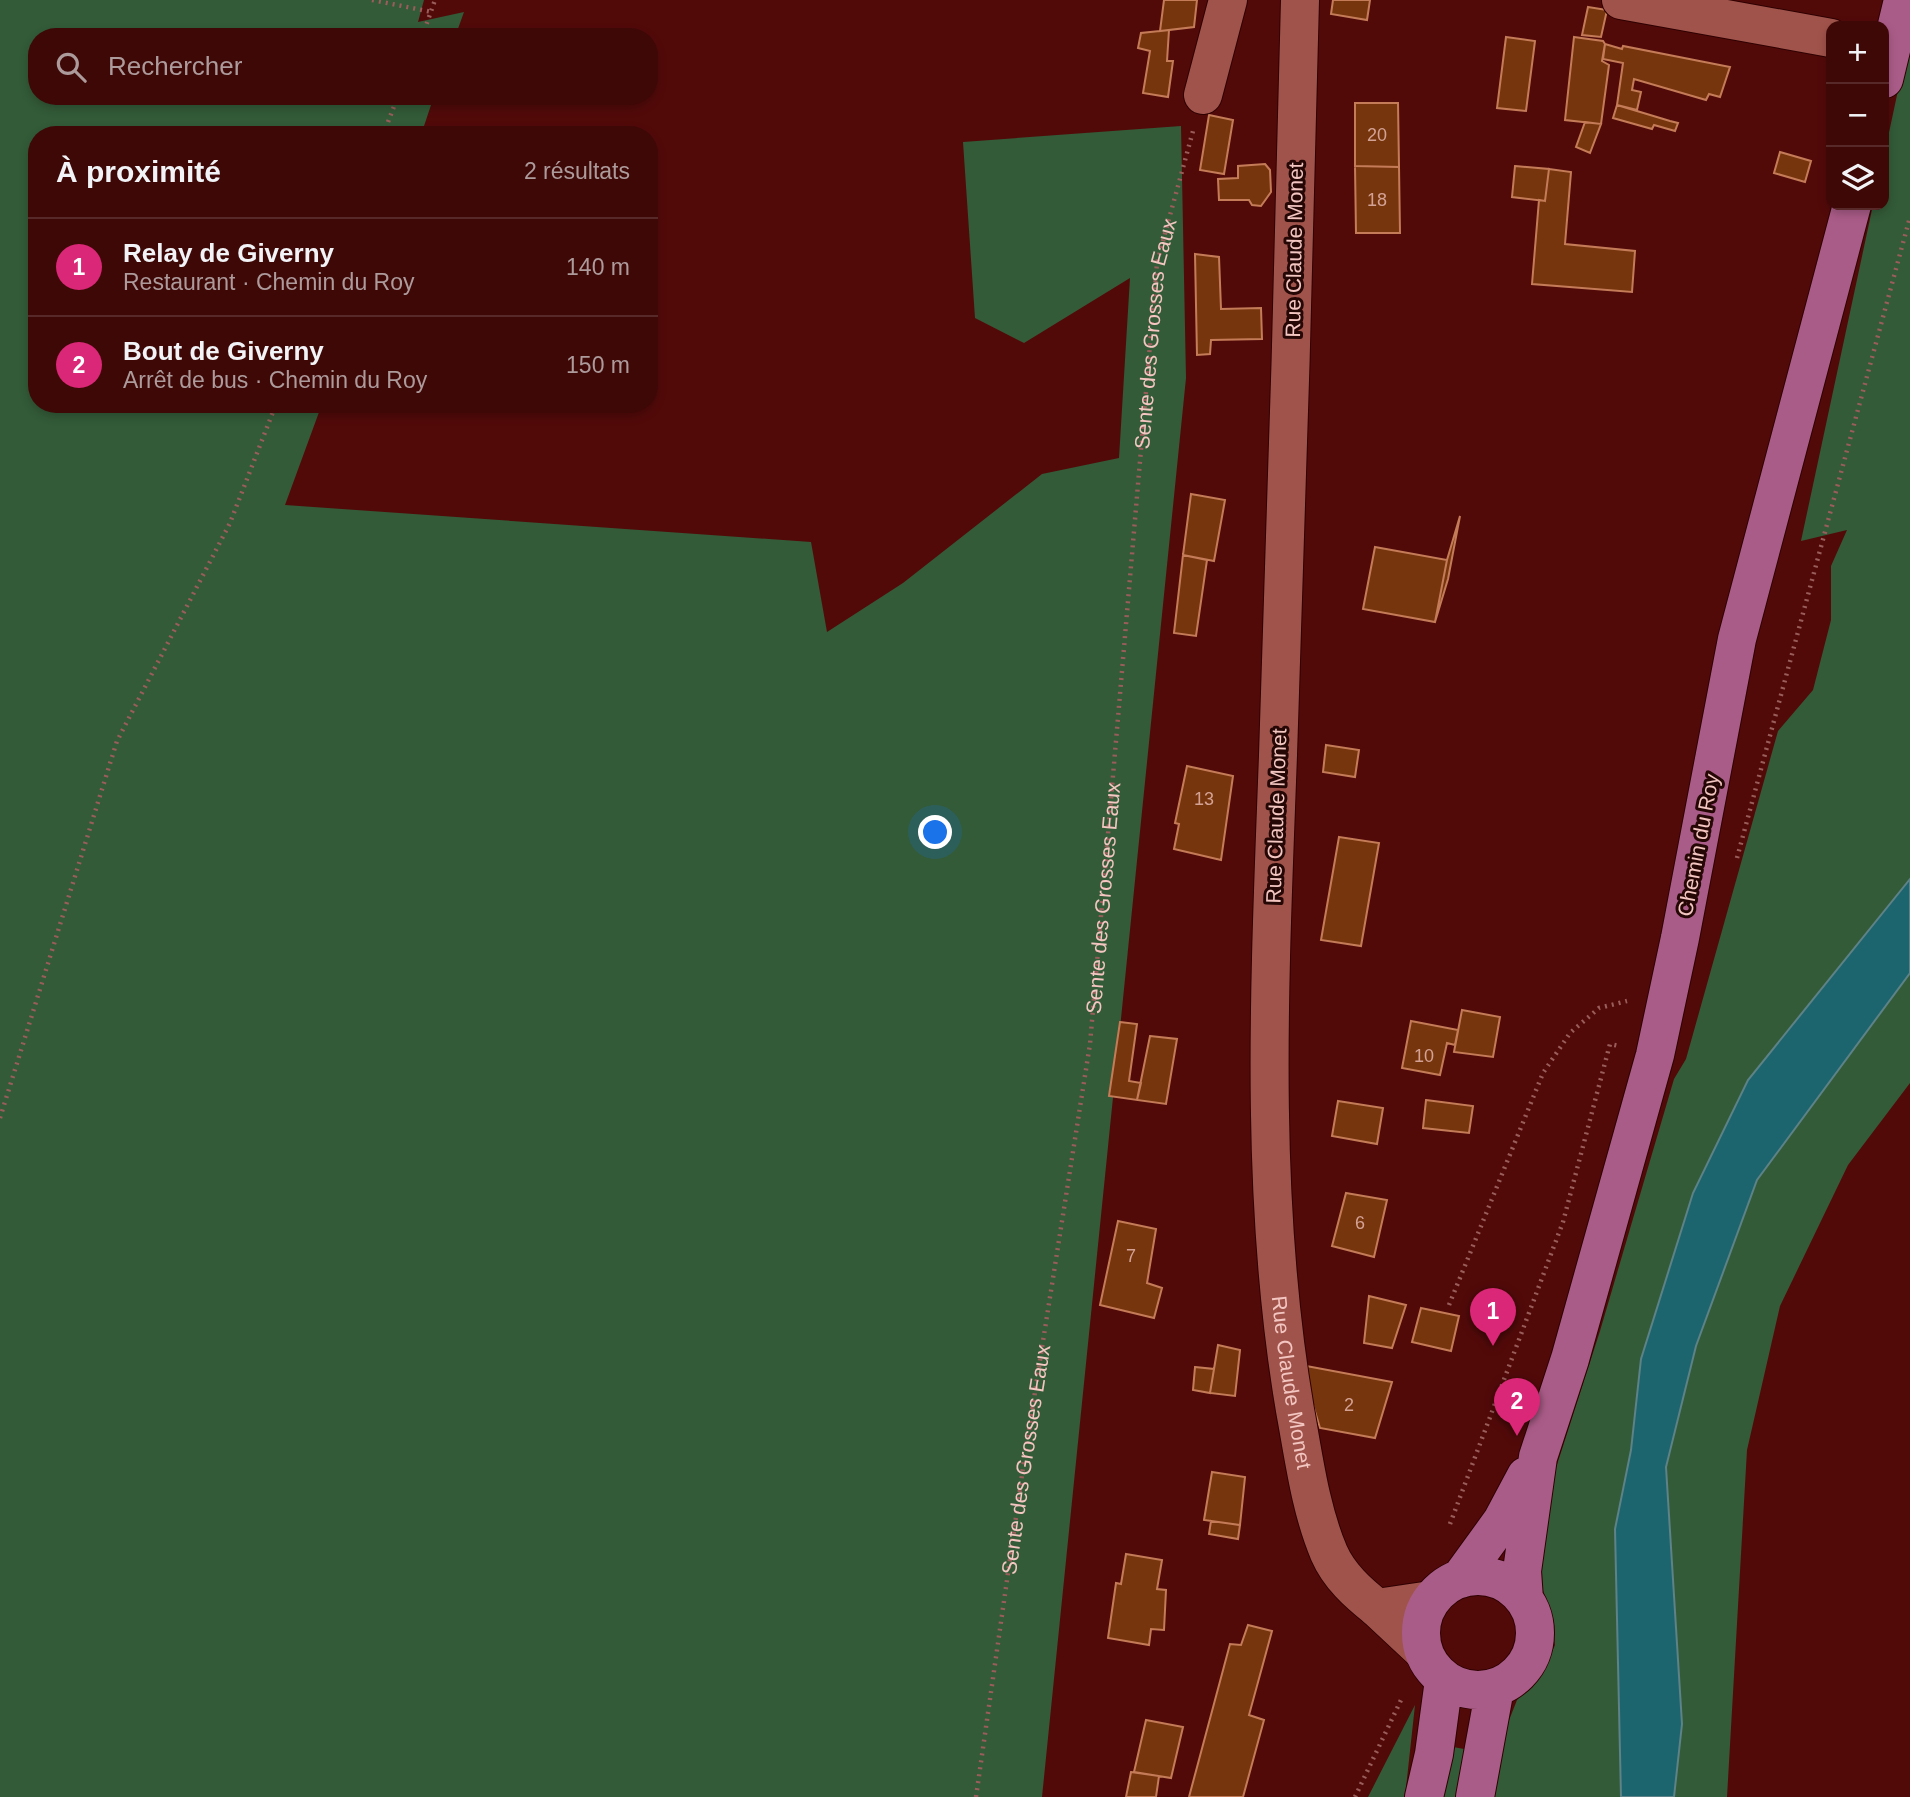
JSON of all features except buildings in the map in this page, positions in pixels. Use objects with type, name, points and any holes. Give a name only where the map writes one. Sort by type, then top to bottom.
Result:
[{"type":"main road","points":[[1889,49],[1903,0]]},
{"type":"main road","name":"Chemin du Roy","points":[[1524,1599],[1522,1571],[1538,1457],[1570,1359],[1654,1055],[1737,639],[1849,218]]},
{"type":"main road","name":"Chemin du Roy","points":[[1446,1590],[1502,1521],[1538,1457]]},
{"type":"main road","points":[[1424,1797],[1434,1754],[1433,1665],[1420,1633],[1423,1616],[1446,1590],[1477,1576],[1495,1579],[1511,1587],[1524,1599],[1533,1616],[1535,1634],[1532,1652],[1524,1668],[1511,1680],[1495,1688],[1477,1691],[1460,1688],[1433,1665]]},
{"type":"main road","points":[[1475,1797],[1495,1688]]},
{"type":"street","points":[[1202,95],[1228,0]]},
{"type":"street","name":"Rue Claude Monet","points":[[1300,0],[1291,375],[1269,1043],[1276,1257],[1288,1369],[1316,1515],[1330,1556],[1342,1576],[1433,1665]]},
{"type":"street","points":[[1621,0],[1826,37]]},
{"type":"street","points":[[1377,1608],[1446,1590]]},
{"type":"path","points":[[372,0],[432,12]]},
{"type":"path","points":[[426,28],[435,0]]},
{"type":"path","name":"Sente des Grosses Eaux","points":[[976,1797],[1021,1481],[1090,1044],[1157,263],[1202,95]]},
{"type":"path","points":[[386,126],[395,105]]},
{"type":"path","points":[[1735,864],[1910,217]]},
{"type":"path","points":[[0,1118],[117,741],[230,523],[273,413]]},
{"type":"path","points":[[1449,1305],[1543,1073],[1563,1043],[1599,1008],[1630,1000],[1667,999]]},
{"type":"path","points":[[1449,1527],[1563,1222],[1610,1044],[1654,1055]]},
{"type":"path","points":[[1355,1797],[1394,1714]]},
{"type":"green space","points":[[0,0],[424,0],[418,22],[464,12],[458,28],[28,28],[28,105],[431,105],[424,126],[28,126],[28,413],[319,413],[285,505],[811,542],[827,632],[903,583],[1042,474],[1119,458],[1130,278],[1024,343],[975,318],[963,142],[1181,126],[1186,378],[1042,1797],[0,1797]]},
{"type":"green space","points":[[1910,34],[1910,879],[1748,1080],[1693,1193],[1641,1359],[1631,1450],[1615,1529],[1621,1797],[1491,1797],[1502,1738],[1517,1700],[1541,1675],[1555,1645],[1550,1608],[1539,1581],[1554,1474],[1600,1331],[1674,1079],[1686,1059],[1778,731],[1813,690],[1831,620],[1831,566],[1847,530],[1801,541],[1872,210],[1889,210],[1889,133]]},
{"type":"green space","points":[[1910,973],[1910,1083],[1848,1165],[1780,1306],[1747,1450],[1727,1797],[1674,1797],[1682,1724],[1666,1467],[1696,1346],[1757,1180]]},
{"type":"green space","points":[[1415,1705],[1405,1797],[1368,1797]]},
{"type":"green space","points":[[1448,1746],[1464,1749],[1458,1797],[1437,1797]]},
{"type":"water","points":[[1910,879],[1910,973],[1757,1180],[1696,1346],[1666,1467],[1682,1724],[1674,1797],[1621,1797],[1615,1529],[1631,1450],[1641,1359],[1693,1193],[1748,1080]]},
{"type":"place","name":"Relay de Giverny","points":[[1493,1346]]},
{"type":"place","name":"Bout de Giverny","points":[[1517,1436]]}]
